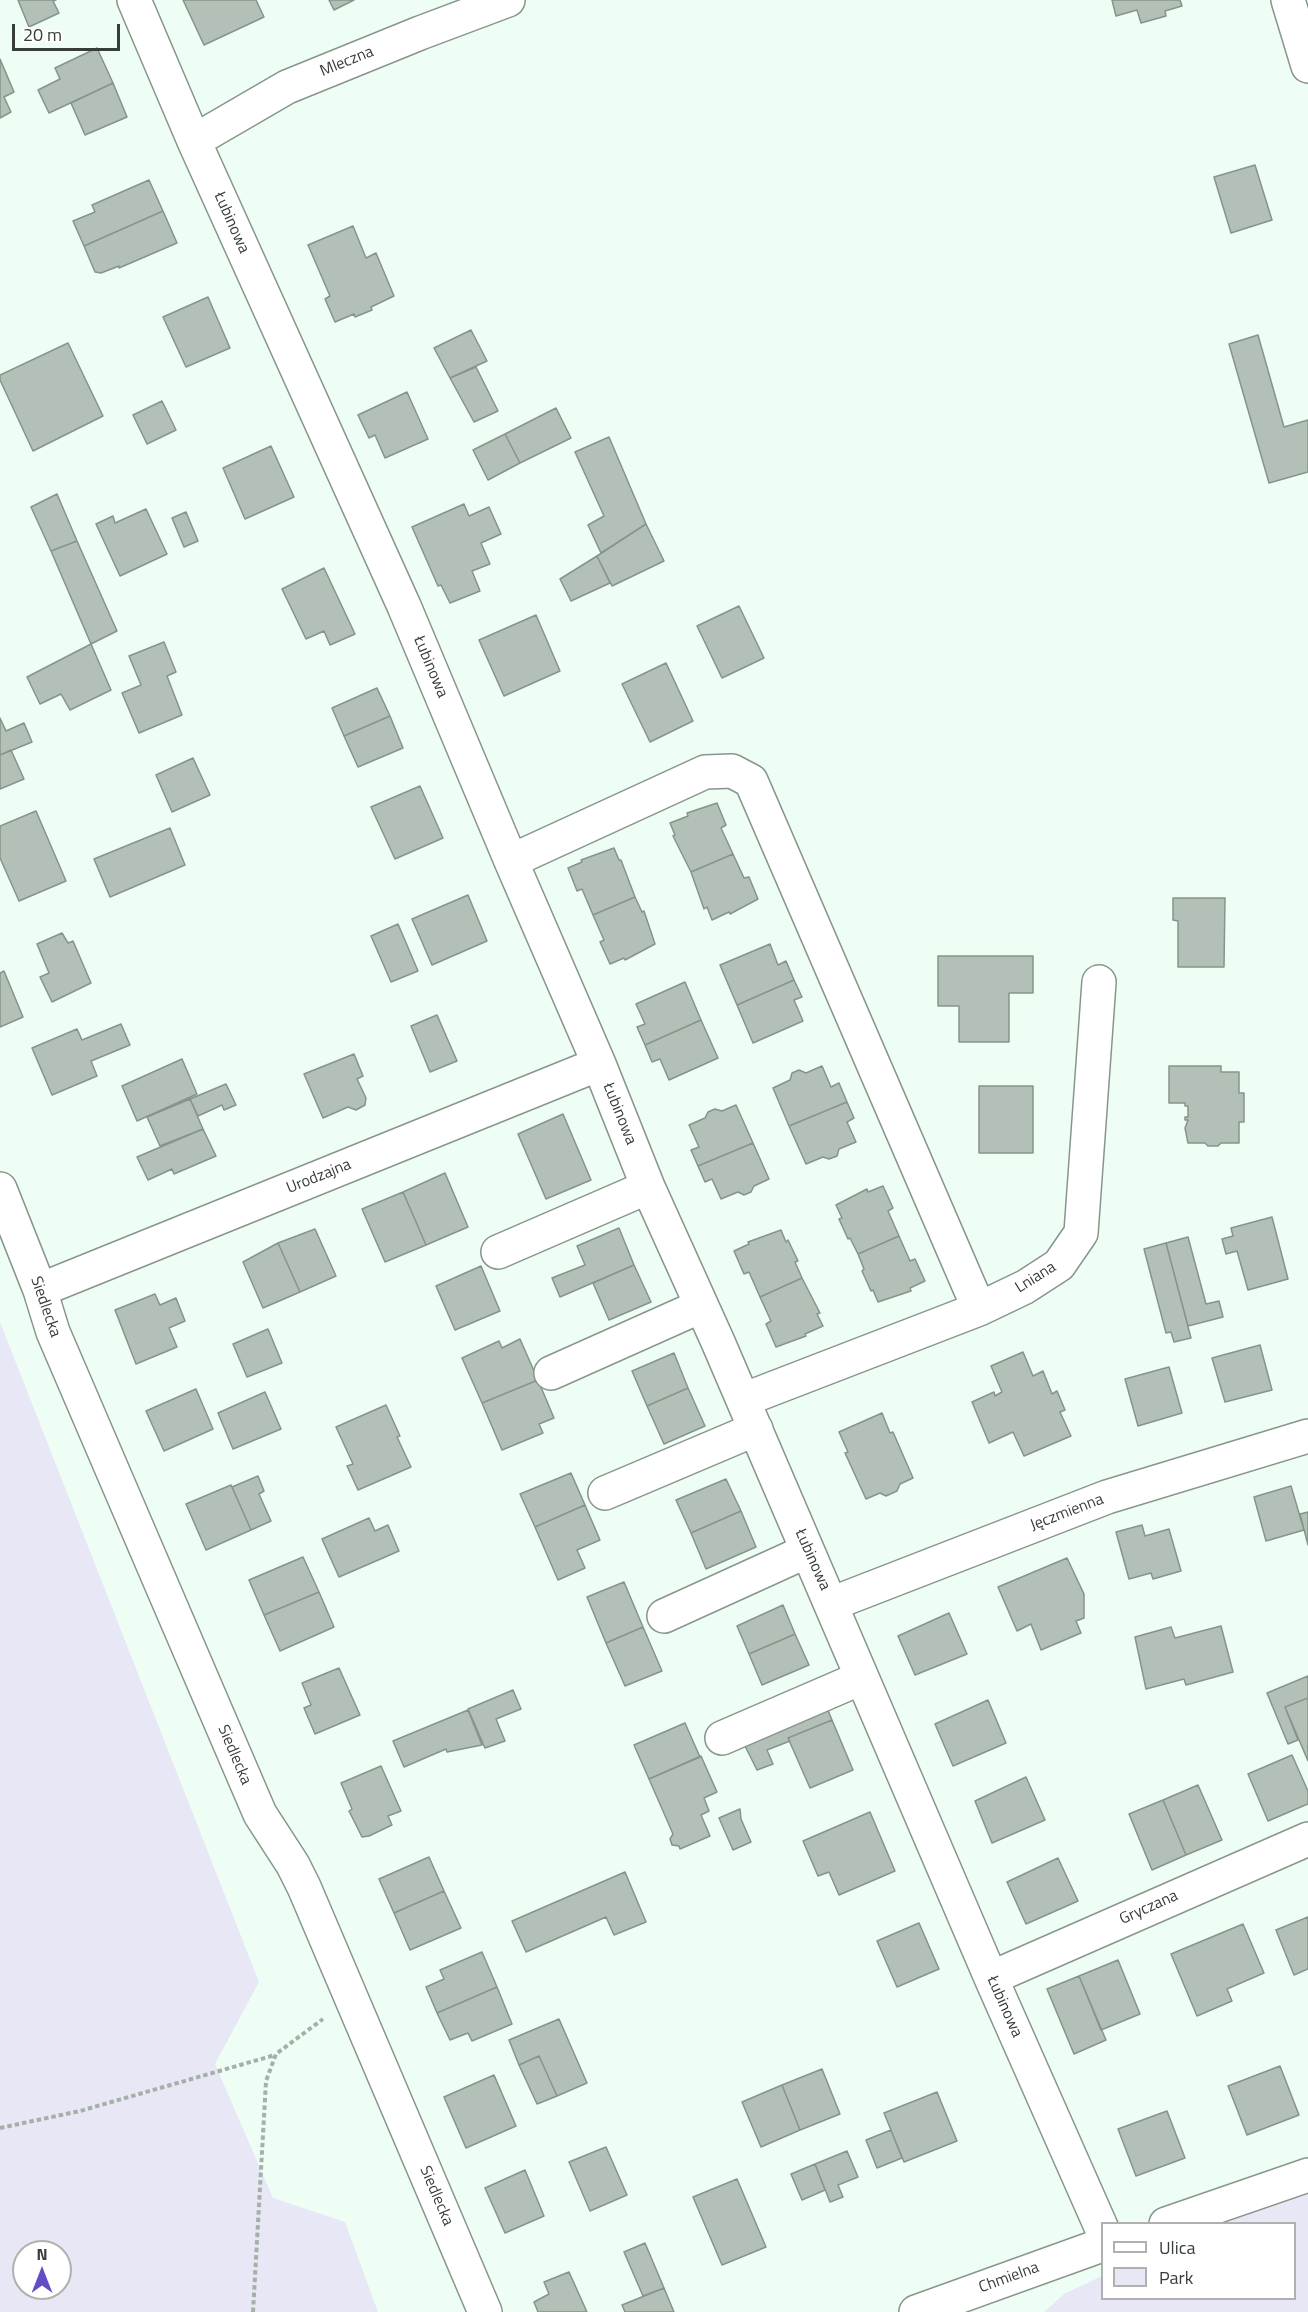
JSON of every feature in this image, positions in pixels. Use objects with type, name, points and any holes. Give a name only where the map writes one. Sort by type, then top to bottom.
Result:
[{"type":"street","name":"Łubinowa","points":[[134,0],[194,141],[404,606],[599,1064],[648,1187],[749,1414],[861,1678],[1101,2227]]},
{"type":"street","name":"Mleczna","points":[[194,141],[287,87],[508,0]]},
{"type":"street","points":[[1288,0],[1308,66]]},
{"type":"street","points":[[511,861],[705,772],[732,771],[752,781],[978,1309]]},
{"type":"street","name":"Lniana","points":[[605,1493],[749,1414],[1025,1287],[1059,1265],[1081,1233],[1099,982]]},
{"type":"street","name":"Urodzajna","points":[[40,1290],[599,1064]]},
{"type":"street","points":[[498,1252],[648,1187]]},
{"type":"street","name":"Siedlecka","points":[[0,1189],[40,1290],[53,1332],[260,1814],[304,1887],[485,2312]]},
{"type":"street","points":[[551,1373],[701,1306]]},
{"type":"street","name":"Jęczmienna","points":[[831,1604],[1107,1497],[1308,1436]]},
{"type":"street","points":[[664,1616],[807,1551]]},
{"type":"street","points":[[722,1738],[861,1678]]},
{"type":"street","name":"Gryczana","points":[[991,1978],[1308,1839]]},
{"type":"street","points":[[1169,2222],[1308,2175]]},
{"type":"street","name":"Chmielna","points":[[916,2312],[1101,2245]]},
{"type":"path","points":[[0,2128],[80,2111],[276,2054],[353,1998]]},
{"type":"path","points":[[253,2312],[266,2082],[276,2054]]},
{"type":"green space","points":[[0,1322],[259,1982],[215,2064],[273,2198],[345,2222],[378,2312],[0,2312]]},
{"type":"green space","points":[[1308,2191],[1308,2312],[1044,2312],[1064,2294],[1101,2276],[1101,2300],[1296,2300],[1296,2222],[1229,2222]]},
{"type":"building","points":[[18,0],[56,0],[53,1],[59,13],[29,27]]},
{"type":"building","points":[[183,0],[256,0],[264,17],[204,45]]},
{"type":"building","points":[[329,0],[354,0],[334,10]]},
{"type":"building","points":[[1112,0],[1180,0],[1182,6],[1165,11],[1166,16],[1141,23],[1137,10],[1116,16]]},
{"type":"building","points":[[97,48],[113,83],[49,113],[38,90],[60,79],[55,68]]},
{"type":"building","points":[[0,59],[14,92],[4,97],[11,112],[0,118]]},
{"type":"building","points":[[113,83],[127,117],[85,135],[71,103]]},
{"type":"building","points":[[1255,165],[1272,220],[1231,233],[1214,177]]},
{"type":"building","points":[[149,180],[163,211],[84,246],[73,221],[95,212],[92,205]]},
{"type":"building","points":[[163,211],[177,243],[119,268],[119,266],[101,273],[95,272],[84,246]]},
{"type":"building","points":[[353,226],[366,258],[376,253],[394,296],[371,307],[372,310],[335,322],[325,299],[330,296],[308,245]]},
{"type":"building","points":[[208,297],[230,348],[186,367],[163,317]]},
{"type":"building","points":[[471,330],[487,361],[450,378],[434,348]]},
{"type":"building","points":[[1258,335],[1284,427],[1308,420],[1308,472],[1269,483],[1229,344]]},
{"type":"building","points":[[68,343],[103,416],[33,451],[0,380],[0,375]]},
{"type":"building","points":[[476,367],[498,411],[474,422],[450,378]]},
{"type":"building","points":[[407,392],[428,439],[385,458],[375,435],[369,438],[358,415]]},
{"type":"building","points":[[162,401],[176,430],[147,444],[133,415]]},
{"type":"building","points":[[556,408],[571,438],[520,463],[505,434]]},
{"type":"building","points":[[505,434],[520,463],[488,480],[473,450]]},
{"type":"building","points":[[609,437],[646,524],[601,553],[588,525],[604,516],[575,452]]},
{"type":"building","points":[[271,446],[294,497],[245,519],[223,468]]},
{"type":"building","points":[[57,494],[77,541],[51,551],[31,507]]},
{"type":"building","points":[[464,504],[469,516],[489,507],[501,534],[481,543],[490,564],[472,571],[480,591],[450,603],[441,585],[438,586],[412,527]]},
{"type":"building","points":[[146,509],[167,554],[120,576],[96,524],[113,516],[115,523]]},
{"type":"building","points":[[186,512],[198,541],[184,547],[172,518]]},
{"type":"building","points":[[646,524],[664,561],[612,586],[597,556]]},
{"type":"building","points":[[77,541],[117,631],[91,644],[51,551]]},
{"type":"building","points":[[597,556],[610,583],[571,601],[560,579]]},
{"type":"building","points":[[324,568],[355,634],[330,645],[324,631],[306,639],[282,589]]},
{"type":"building","points":[[739,606],[764,658],[722,678],[697,626]]},
{"type":"building","points":[[536,615],[560,671],[504,696],[479,640]]},
{"type":"building","points":[[164,642],[176,672],[167,676],[182,715],[139,733],[122,693],[141,685],[129,656]]},
{"type":"building","points":[[91,644],[111,690],[70,710],[61,694],[40,704],[27,677]]},
{"type":"building","points":[[666,663],[693,721],[650,742],[622,684]]},
{"type":"building","points":[[377,688],[390,716],[344,736],[332,708]]},
{"type":"building","points":[[390,716],[403,748],[358,767],[344,736]]},
{"type":"building","points":[[0,718],[6,731],[24,723],[32,742],[0,755]]},
{"type":"building","points":[[11,750],[24,779],[0,789],[0,755]]},
{"type":"building","points":[[193,758],[210,795],[172,812],[156,775]]},
{"type":"building","points":[[420,786],[443,838],[395,859],[371,807]]},
{"type":"building","points":[[717,803],[726,825],[721,828],[733,854],[691,872],[673,836],[675,835],[670,823],[688,816],[687,813]]},
{"type":"building","points":[[36,811],[66,881],[19,901],[0,858],[0,826]]},
{"type":"building","points":[[170,828],[185,865],[110,897],[94,859]]},
{"type":"building","points":[[614,848],[635,897],[593,915],[582,889],[577,891],[568,868],[582,862],[581,860]]},
{"type":"building","points":[[733,854],[744,878],[749,877],[758,899],[730,914],[729,912],[712,920],[707,907],[704,909],[691,872]]},
{"type":"building","points":[[468,895],[487,941],[432,965],[412,919]]},
{"type":"building","points":[[635,897],[642,912],[644,911],[655,944],[625,960],[624,958],[610,964],[600,942],[604,940],[593,915]]},
{"type":"building","points":[[1173,898],[1225,898],[1224,967],[1178,967],[1178,921],[1173,920]]},
{"type":"building","points":[[398,924],[418,971],[391,982],[371,936]]},
{"type":"building","points":[[62,933],[68,943],[73,941],[91,983],[52,1002],[40,977],[49,973],[37,944]]},
{"type":"building","points":[[770,944],[778,965],[786,961],[794,980],[737,1005],[720,965]]},
{"type":"building","points":[[938,956],[1033,956],[1033,993],[1009,993],[1009,1042],[959,1042],[959,1006],[938,1006]]},
{"type":"building","points":[[4,971],[23,1017],[0,1027],[0,973]]},
{"type":"building","points":[[794,980],[802,997],[794,1000],[803,1021],[753,1043],[737,1005]]},
{"type":"building","points":[[685,982],[701,1020],[645,1045],[637,1027],[645,1024],[636,1004]]},
{"type":"building","points":[[437,1015],[457,1061],[430,1072],[411,1026]]},
{"type":"building","points":[[701,1020],[718,1058],[669,1080],[660,1059],[652,1062],[645,1045]]},
{"type":"building","points":[[121,1024],[130,1045],[91,1061],[97,1076],[52,1095],[32,1048],[77,1029],[82,1040]]},
{"type":"building","points":[[354,1054],[363,1076],[357,1079],[366,1098],[365,1105],[356,1110],[348,1107],[323,1118],[304,1074]]},
{"type":"building","points":[[182,1059],[197,1094],[137,1121],[122,1086]]},
{"type":"building","points":[[822,1066],[831,1087],[839,1083],[847,1102],[789,1126],[773,1088],[790,1080],[792,1073],[799,1070],[806,1073]]},
{"type":"building","points":[[1169,1066],[1221,1066],[1221,1072],[1239,1072],[1239,1093],[1244,1093],[1244,1122],[1239,1122],[1239,1143],[1208,1146],[1205,1143],[1188,1143],[1185,1128],[1188,1120],[1185,1120],[1185,1117],[1188,1117],[1188,1106],[1185,1106],[1185,1103],[1169,1103]]},
{"type":"building","points":[[226,1084],[236,1105],[224,1110],[222,1105],[198,1116],[190,1099]]},
{"type":"building","points":[[979,1086],[1033,1086],[1033,1153],[979,1153]]},
{"type":"building","points":[[190,1099],[203,1129],[160,1146],[147,1117]]},
{"type":"building","points":[[847,1102],[854,1118],[847,1122],[856,1142],[839,1149],[837,1156],[829,1159],[823,1157],[806,1164],[789,1126]]},
{"type":"building","points":[[736,1105],[753,1143],[698,1166],[691,1150],[699,1147],[689,1125],[705,1118],[708,1112],[715,1109],[722,1111]]},
{"type":"building","points":[[563,1114],[591,1180],[546,1199],[518,1134]]},
{"type":"building","points":[[203,1129],[216,1156],[174,1174],[172,1169],[148,1180],[137,1157]]},
{"type":"building","points":[[753,1143],[769,1179],[754,1186],[751,1192],[744,1195],[738,1192],[721,1199],[712,1179],[705,1182],[698,1166]]},
{"type":"building","points":[[445,1173],[468,1227],[426,1245],[403,1192]]},
{"type":"building","points":[[883,1186],[893,1208],[888,1211],[899,1236],[858,1254],[839,1219],[842,1218],[836,1205],[867,1189],[868,1192]]},
{"type":"building","points":[[403,1192],[426,1245],[385,1262],[362,1209]]},
{"type":"building","points":[[1272,1217],[1288,1279],[1248,1290],[1237,1251],[1226,1254],[1222,1239],[1233,1236],[1231,1228]]},
{"type":"building","points":[[619,1228],[634,1265],[560,1297],[552,1278],[585,1265],[577,1246]]},
{"type":"building","points":[[315,1229],[336,1276],[300,1292],[278,1243]]},
{"type":"building","points":[[781,1230],[798,1261],[795,1262],[802,1278],[760,1297],[749,1272],[744,1274],[734,1251],[749,1244],[748,1242]]},
{"type":"building","points":[[899,1236],[910,1261],[915,1259],[925,1281],[910,1288],[911,1291],[878,1302],[862,1271],[864,1269],[858,1254]]},
{"type":"building","points":[[1188,1237],[1206,1304],[1219,1301],[1223,1317],[1188,1326],[1166,1243]]},
{"type":"building","points":[[278,1243],[300,1292],[263,1308],[243,1262]]},
{"type":"building","points":[[1166,1243],[1191,1338],[1174,1342],[1171,1332],[1166,1333],[1144,1249]]},
{"type":"building","points":[[634,1265],[651,1302],[609,1320],[593,1283]]},
{"type":"building","points":[[481,1266],[500,1311],[455,1330],[436,1286]]},
{"type":"building","points":[[802,1278],[820,1313],[817,1314],[823,1326],[805,1334],[806,1336],[776,1347],[766,1324],[771,1321],[760,1297]]},
{"type":"building","points":[[155,1294],[160,1305],[176,1298],[185,1321],[169,1328],[177,1347],[136,1364],[115,1310]]},
{"type":"building","points":[[268,1329],[282,1363],[247,1377],[233,1344]]},
{"type":"building","points":[[520,1339],[538,1380],[482,1403],[462,1358],[499,1341],[502,1348]]},
{"type":"building","points":[[1260,1345],[1272,1390],[1225,1402],[1212,1358]]},
{"type":"building","points":[[1023,1352],[1033,1376],[1043,1371],[1052,1394],[1057,1391],[1065,1410],[1060,1412],[1071,1436],[1024,1456],[1013,1432],[989,1443],[972,1402],[994,1392],[995,1396],[1002,1392],[991,1366]]},
{"type":"building","points":[[674,1353],[688,1388],[647,1406],[632,1371]]},
{"type":"building","points":[[1169,1367],[1182,1413],[1138,1426],[1125,1379]]},
{"type":"building","points":[[538,1380],[554,1418],[539,1424],[543,1433],[502,1450],[482,1403]]},
{"type":"building","points":[[688,1388],[705,1426],[664,1444],[647,1406]]},
{"type":"building","points":[[196,1389],[213,1429],[164,1451],[146,1411]]},
{"type":"building","points":[[265,1392],[281,1429],[233,1449],[218,1413]]},
{"type":"building","points":[[386,1405],[411,1467],[358,1490],[347,1466],[353,1464],[336,1427]]},
{"type":"building","points":[[882,1413],[913,1478],[900,1484],[897,1491],[886,1496],[880,1493],[866,1499],[845,1453],[848,1452],[839,1432]]},
{"type":"building","points":[[571,1473],[585,1505],[535,1527],[520,1494]]},
{"type":"building","points":[[258,1476],[264,1491],[259,1494],[271,1521],[251,1530],[232,1487]]},
{"type":"building","points":[[726,1479],[741,1511],[691,1533],[676,1500]]},
{"type":"building","points":[[231,1485],[251,1530],[206,1550],[186,1504]]},
{"type":"building","points":[[1291,1486],[1304,1530],[1266,1541],[1254,1497]]},
{"type":"building","points":[[585,1505],[600,1540],[577,1550],[585,1568],[558,1580],[535,1527]]},
{"type":"building","points":[[741,1511],[756,1547],[706,1569],[691,1533]]},
{"type":"building","points":[[1308,1512],[1308,1545],[1300,1514]]},
{"type":"building","points":[[369,1518],[375,1531],[388,1525],[399,1551],[339,1577],[322,1539]]},
{"type":"building","points":[[1142,1525],[1145,1536],[1169,1529],[1181,1571],[1153,1579],[1151,1573],[1129,1579],[1116,1532]]},
{"type":"building","points":[[303,1557],[319,1592],[264,1615],[249,1580]]},
{"type":"building","points":[[1067,1558],[1084,1594],[1084,1618],[1076,1621],[1081,1633],[1041,1650],[1031,1624],[1017,1631],[998,1587]]},
{"type":"building","points":[[624,1582],[643,1627],[606,1643],[587,1597]]},
{"type":"building","points":[[319,1592],[334,1627],[280,1651],[264,1615]]},
{"type":"building","points":[[783,1605],[795,1634],[749,1654],[737,1626]]},
{"type":"building","points":[[949,1613],[967,1654],[915,1675],[898,1636]]},
{"type":"building","points":[[1221,1626],[1233,1672],[1186,1685],[1184,1679],[1146,1689],[1135,1637],[1171,1627],[1175,1638]]},
{"type":"building","points":[[643,1627],[662,1671],[625,1686],[606,1643]]},
{"type":"building","points":[[795,1634],[809,1665],[762,1685],[749,1654]]},
{"type":"building","points":[[339,1668],[360,1715],[315,1734],[304,1708],[311,1705],[302,1683]]},
{"type":"building","points":[[1308,1676],[1308,1698],[1285,1707],[1298,1740],[1288,1744],[1267,1693]]},
{"type":"building","points":[[513,1690],[521,1709],[496,1719],[505,1741],[485,1748],[468,1709]]},
{"type":"building","points":[[1308,1698],[1308,1761],[1285,1707]]},
{"type":"building","points":[[988,1700],[1006,1743],[953,1766],[935,1724]]},
{"type":"building","points":[[825,1703],[832,1720],[788,1738],[790,1741],[767,1750],[773,1764],[757,1770],[745,1746],[751,1735]]},
{"type":"building","points":[[468,1710],[482,1745],[447,1752],[446,1749],[404,1767],[393,1741]]},
{"type":"building","points":[[832,1720],[853,1770],[810,1788],[788,1738]]},
{"type":"building","points":[[685,1723],[700,1757],[649,1779],[634,1745]]},
{"type":"building","points":[[1292,1755],[1308,1791],[1308,1804],[1268,1821],[1248,1774]]},
{"type":"building","points":[[701,1756],[717,1792],[704,1798],[709,1811],[701,1815],[710,1836],[680,1849],[679,1846],[672,1845],[670,1839],[673,1834],[649,1779]]},
{"type":"building","points":[[381,1766],[401,1811],[388,1816],[392,1825],[362,1837],[349,1811],[352,1809],[341,1783]]},
{"type":"building","points":[[1026,1777],[1045,1820],[992,1843],[975,1801]]},
{"type":"building","points":[[1198,1785],[1222,1840],[1186,1855],[1163,1800]]},
{"type":"building","points":[[1163,1800],[1186,1855],[1152,1870],[1129,1814]]},
{"type":"building","points":[[740,1809],[741,1819],[751,1842],[733,1850],[719,1818]]},
{"type":"building","points":[[870,1812],[895,1871],[839,1895],[829,1872],[818,1876],[803,1841]]},
{"type":"building","points":[[429,1857],[444,1891],[394,1913],[379,1879]]},
{"type":"building","points":[[1058,1858],[1078,1901],[1026,1924],[1007,1882]]},
{"type":"building","points":[[625,1872],[646,1922],[614,1935],[606,1917],[526,1952],[512,1921]]},
{"type":"building","points":[[444,1891],[461,1928],[410,1950],[394,1913]]},
{"type":"building","points":[[1308,1917],[1308,1969],[1294,1975],[1276,1930]]},
{"type":"building","points":[[919,1923],[939,1969],[897,1987],[877,1941]]},
{"type":"building","points":[[1243,1924],[1264,1973],[1227,1989],[1232,2001],[1197,2016],[1171,1954]]},
{"type":"building","points":[[482,1952],[497,1987],[437,2013],[426,1987],[444,1979],[440,1970]]},
{"type":"building","points":[[1118,1960],[1140,2014],[1101,2030],[1079,1976]]},
{"type":"building","points":[[1079,1976],[1106,2040],[1074,2054],[1047,1989]]},
{"type":"building","points":[[497,1987],[512,2024],[472,2041],[468,2033],[450,2040],[437,2013]]},
{"type":"building","points":[[559,2019],[587,2083],[557,2096],[539,2056],[519,2065],[509,2040]]},
{"type":"building","points":[[539,2056],[557,2096],[537,2104],[519,2065]]},
{"type":"building","points":[[1280,2066],[1299,2115],[1247,2135],[1228,2086]]},
{"type":"building","points":[[822,2069],[840,2114],[800,2130],[782,2085]]},
{"type":"building","points":[[494,2075],[516,2126],[466,2148],[444,2097]]},
{"type":"building","points":[[782,2085],[800,2130],[761,2147],[742,2102]]},
{"type":"building","points":[[937,2092],[957,2141],[904,2162],[884,2113]]},
{"type":"building","points":[[1167,2111],[1185,2158],[1136,2176],[1118,2129]]},
{"type":"building","points":[[891,2130],[902,2158],[877,2168],[866,2140]]},
{"type":"building","points":[[606,2147],[627,2195],[590,2211],[569,2162]]},
{"type":"building","points":[[847,2151],[858,2177],[838,2185],[843,2197],[830,2202],[815,2164]]},
{"type":"building","points":[[815,2164],[825,2190],[802,2200],[791,2174]]},
{"type":"building","points":[[525,2170],[544,2216],[505,2233],[485,2188]]},
{"type":"building","points":[[737,2179],[766,2247],[722,2265],[693,2197]]},
{"type":"building","points":[[645,2243],[664,2288],[643,2296],[624,2252]]},
{"type":"building","points":[[569,2272],[587,2312],[538,2312],[534,2302],[549,2294],[544,2282]]},
{"type":"building","points":[[664,2288],[674,2312],[625,2312],[622,2305]]}]
